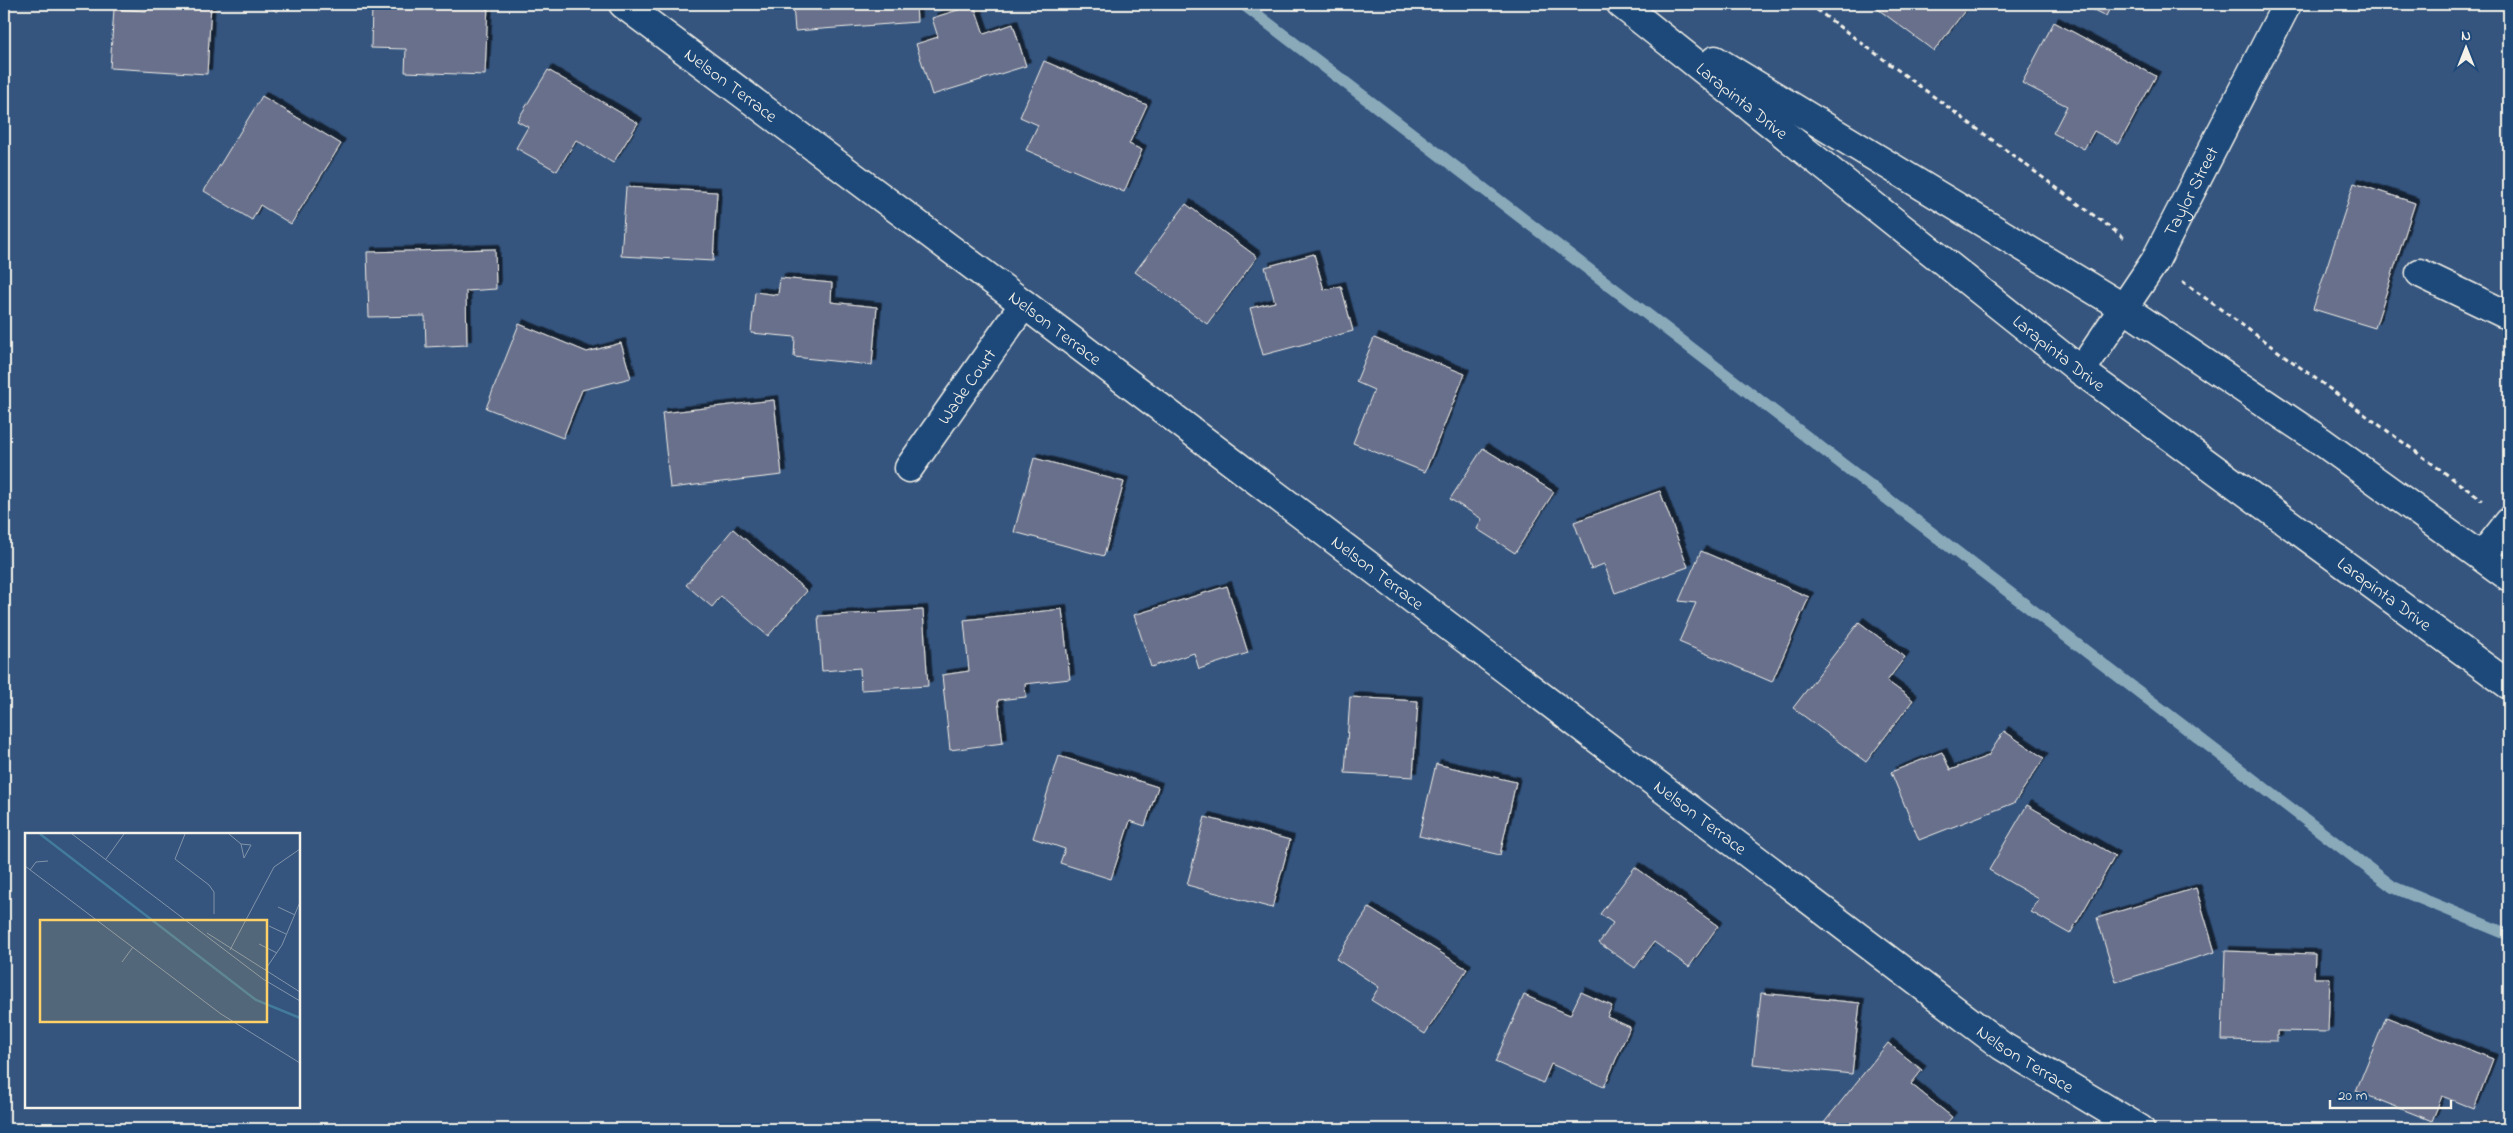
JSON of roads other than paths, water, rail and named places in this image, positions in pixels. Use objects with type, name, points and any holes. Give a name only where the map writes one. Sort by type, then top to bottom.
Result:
[{"type":"street","name":"Nelson Terrace","points":[[623,4],[1024,304],[2002,1046],[2140,1129]]},
{"type":"street","name":"Larapinta Drive","points":[[1622,4],[2124,308],[2321,442],[2509,577]]},
{"type":"street","name":"Larapinta Drive","points":[[1622,4],[2081,371],[2509,685]]},
{"type":"street","name":"Taylor Street","points":[[2081,371],[2155,261],[2287,4]]},
{"type":"street","points":[[2420,273],[2509,316]]},
{"type":"street","name":"Wade Court","points":[[909,468],[1024,304]]},
{"type":"street","points":[[2482,556],[2509,522]]},
{"type":"waterway","points":[[1243,4],[2393,887],[2509,935]]}]
